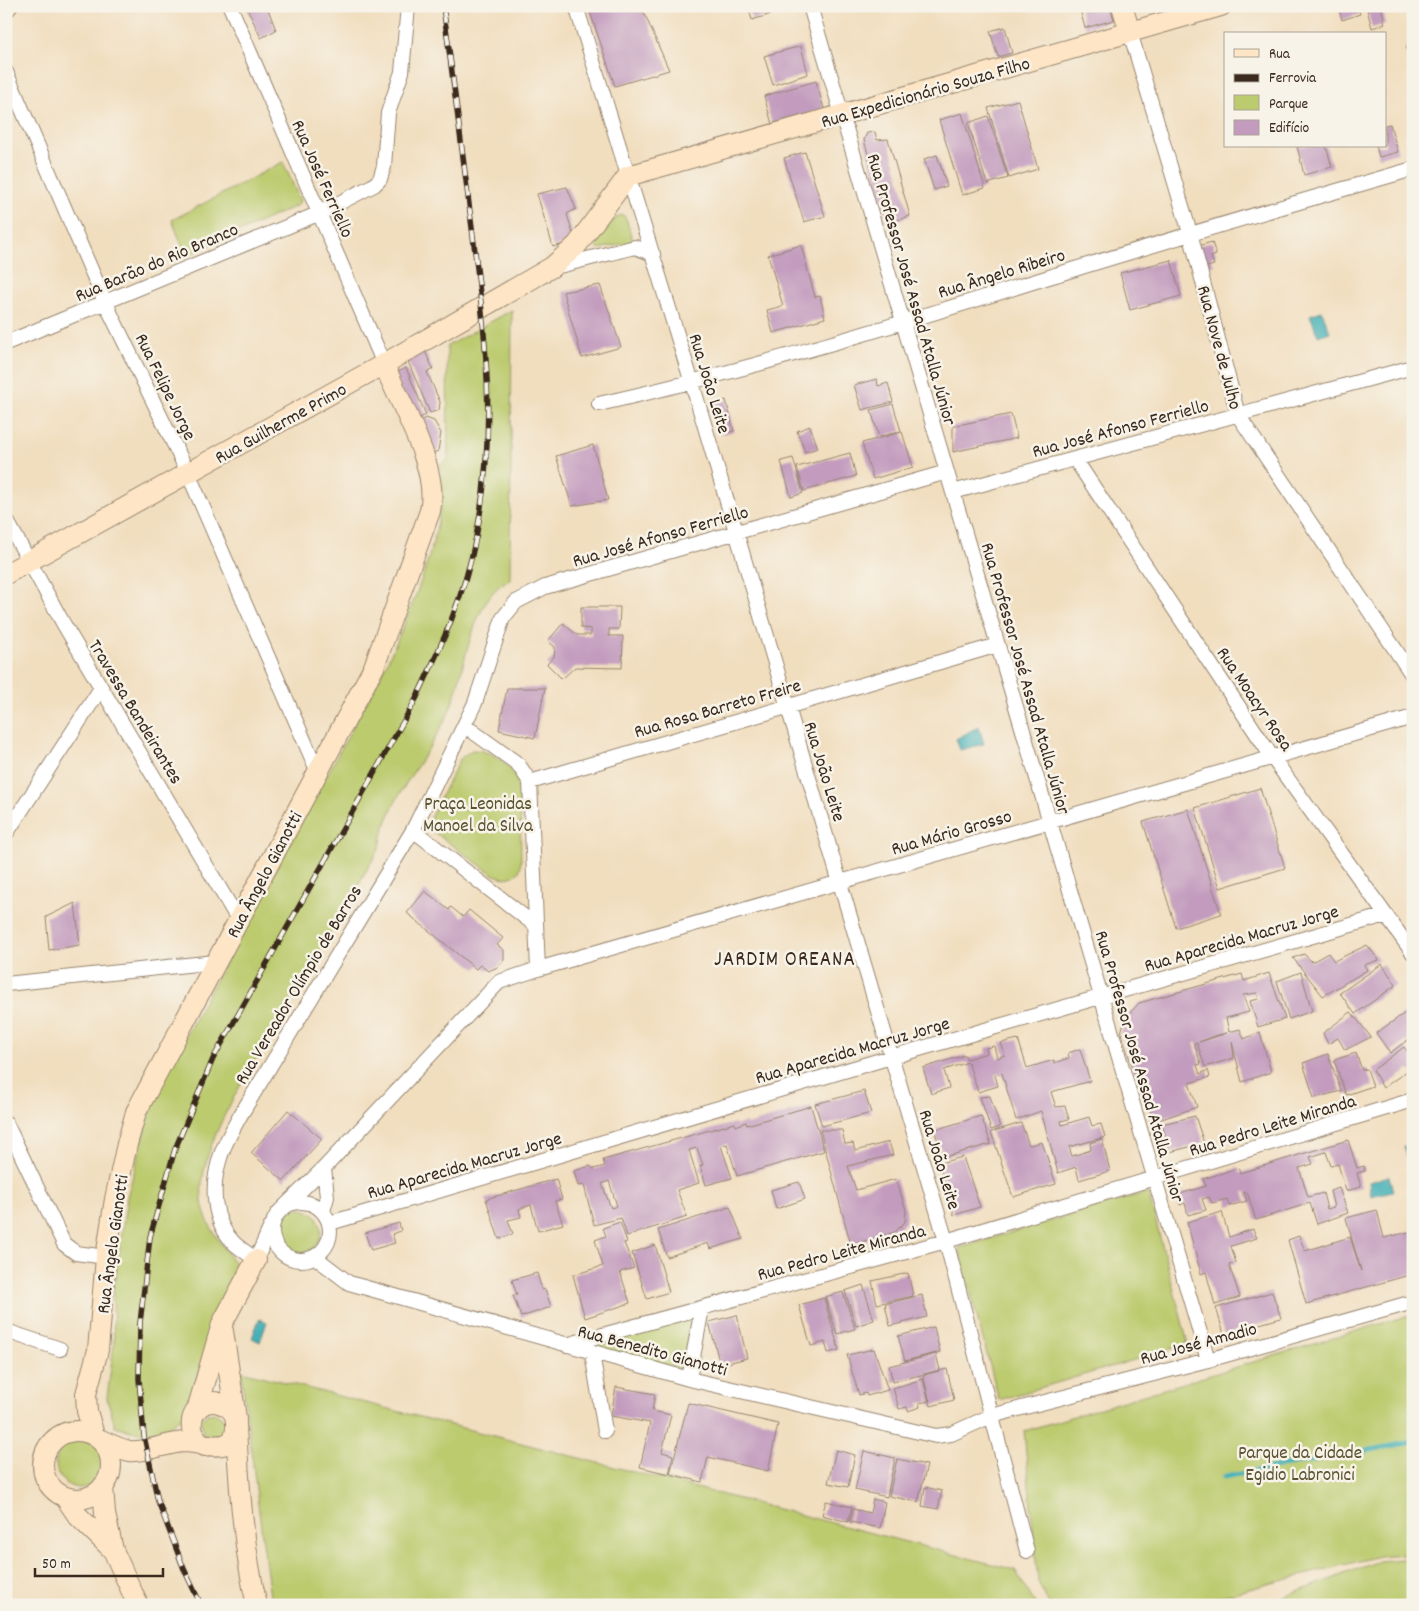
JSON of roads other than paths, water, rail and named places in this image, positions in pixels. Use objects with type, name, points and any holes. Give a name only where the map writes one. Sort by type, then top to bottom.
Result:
[{"type":"street","name":"Rua José Ferriello","points":[[230,6],[384,364]]},
{"type":"street","name":"Rua Barão do Rio Branco","points":[[6,344],[320,213],[374,185],[380,179],[384,166],[388,114],[403,64],[408,6]]},
{"type":"street","name":"Rua João Leite","points":[[576,6],[692,383],[946,1241],[1027,1551]]},
{"type":"street","name":"Rua Professor José Assad Atalla Júnior","points":[[810,6],[1208,1360]]},
{"type":"street","name":"Rua Nove de Julho","points":[[1122,6],[1190,234],[1238,414],[1413,676]]},
{"type":"street","name":"Rua Expedicionário Souza Filho","points":[[628,176],[1221,6]]},
{"type":"street","name":"Rua Felipe Jorge","points":[[6,72],[105,302],[188,473],[317,770]]},
{"type":"street","name":"Rua Ângelo Ribeiro","points":[[599,404],[692,383],[904,322],[1190,234],[1413,169]]},
{"type":"street","name":"Rua Guilherme Primo","points":[[6,574],[384,364],[552,267],[577,245],[628,176]]},
{"type":"street","points":[[552,267],[635,247],[653,254]]},
{"type":"street","name":"Rua Ângelo Gianotti","points":[[58,1436],[86,1394],[98,1350],[106,1257],[127,1144],[136,1112],[215,962],[239,921],[317,770],[374,667],[432,502],[430,471],[384,364]]},
{"type":"street","name":"Rua José Afonso Ferriello","points":[[953,492],[1413,367]]},
{"type":"street","name":"Rua Moacyr Rosa","points":[[1075,459],[1272,758],[1413,953]]},
{"type":"street","name":"Rua José Afonso Ferriello","points":[[466,726],[475,704],[500,624],[506,612],[522,598],[545,587],[947,472]]},
{"type":"street","name":"Travessa Bandeirantes","points":[[6,519],[101,688],[239,921]]},
{"type":"street","name":"Rua Rosa Barreto Freire","points":[[530,782],[998,645]]},
{"type":"street","points":[[6,834],[101,688]]},
{"type":"street","name":"Rua Mário Grosso","points":[[324,1168],[499,982],[538,969],[1413,717]]},
{"type":"street","points":[[466,726],[518,764],[530,782],[538,969]]},
{"type":"street","name":"Rua Vereador Olímpio de Barros","points":[[256,1260],[234,1243],[219,1220],[215,1201],[215,1182],[220,1158],[245,1107],[413,830],[466,726]]},
{"type":"street","points":[[413,830],[535,925]]},
{"type":"street","name":"Rua Aparecida Macruz Jorge","points":[[326,1217],[1386,915]]},
{"type":"street","points":[[6,984],[215,962]]},
{"type":"street","name":"Rua Pedro Leite Miranda","points":[[565,1346],[946,1241],[1156,1180],[1413,1100]]},
{"type":"street","points":[[6,1123],[60,1238],[76,1253],[106,1257]]},
{"type":"street","points":[[256,1260],[287,1257],[305,1260],[315,1257],[328,1245],[331,1236],[326,1217],[327,1197],[324,1168]]},
{"type":"street","points":[[239,1475],[221,1452],[194,1437],[192,1430],[195,1413],[222,1324],[256,1260],[273,1223],[283,1208],[324,1168]]},
{"type":"street","points":[[283,1208],[300,1202],[316,1206],[326,1217]]},
{"type":"street","points":[[273,1223],[274,1243],[287,1257]]},
{"type":"street","name":"Rua Benedito Gianotti","points":[[315,1257],[349,1284],[565,1346],[689,1379],[936,1436],[951,1434],[991,1416]]},
{"type":"street","name":"Rua José Amadio","points":[[991,1416],[1208,1360],[1413,1302]]},
{"type":"street","points":[[689,1379],[702,1308]]},
{"type":"street","points":[[222,1324],[236,1422],[239,1475],[251,1581],[257,1605]]},
{"type":"street","points":[[6,1331],[60,1349]]},
{"type":"street","points":[[592,1353],[605,1431]]},
{"type":"street","name":"Rua Ângelo Gianotti","points":[[86,1394],[87,1411],[97,1438]]},
{"type":"street","points":[[130,1451],[106,1482],[88,1496],[79,1498],[55,1492],[45,1476],[43,1465],[47,1449],[58,1436],[76,1431],[130,1451],[186,1442],[210,1446],[229,1441],[236,1422],[233,1412],[222,1404],[209,1403],[195,1413],[170,1444]]},
{"type":"street","points":[[97,1438],[110,1458],[106,1482],[105,1514],[113,1550],[138,1605]]},
{"type":"street","points":[[65,1496],[78,1516],[113,1550]]},
{"type":"water","points":[[1322,311],[1330,332],[1318,336],[1310,315]]},
{"type":"water","points":[[979,726],[984,744],[960,750],[956,739]]},
{"type":"water","points":[[1413,1144],[1413,1165],[1410,1166],[1404,1146]]},
{"type":"water","points":[[1389,1176],[1393,1191],[1371,1196],[1369,1182]]},
{"type":"water","points":[[259,1319],[267,1322],[260,1342],[252,1338]]},
{"type":"waterway","points":[[1224,1477],[1413,1442]]},
{"type":"railway","points":[[201,1605],[184,1569],[158,1501],[144,1436],[139,1379],[140,1323],[150,1237],[175,1149],[213,1059],[416,699],[434,660],[466,579],[483,496],[488,417],[485,340],[443,6]]},
{"type":"district","name":"JARDIM OREANA","points":[[785,958]]},
{"type":"park label","name":"Praça Leonidas Manoel da Silva","points":[[478,813]]},
{"type":"park label","name":"Parque da Cidade Egidio Labronici","points":[[1300,1462]]}]
